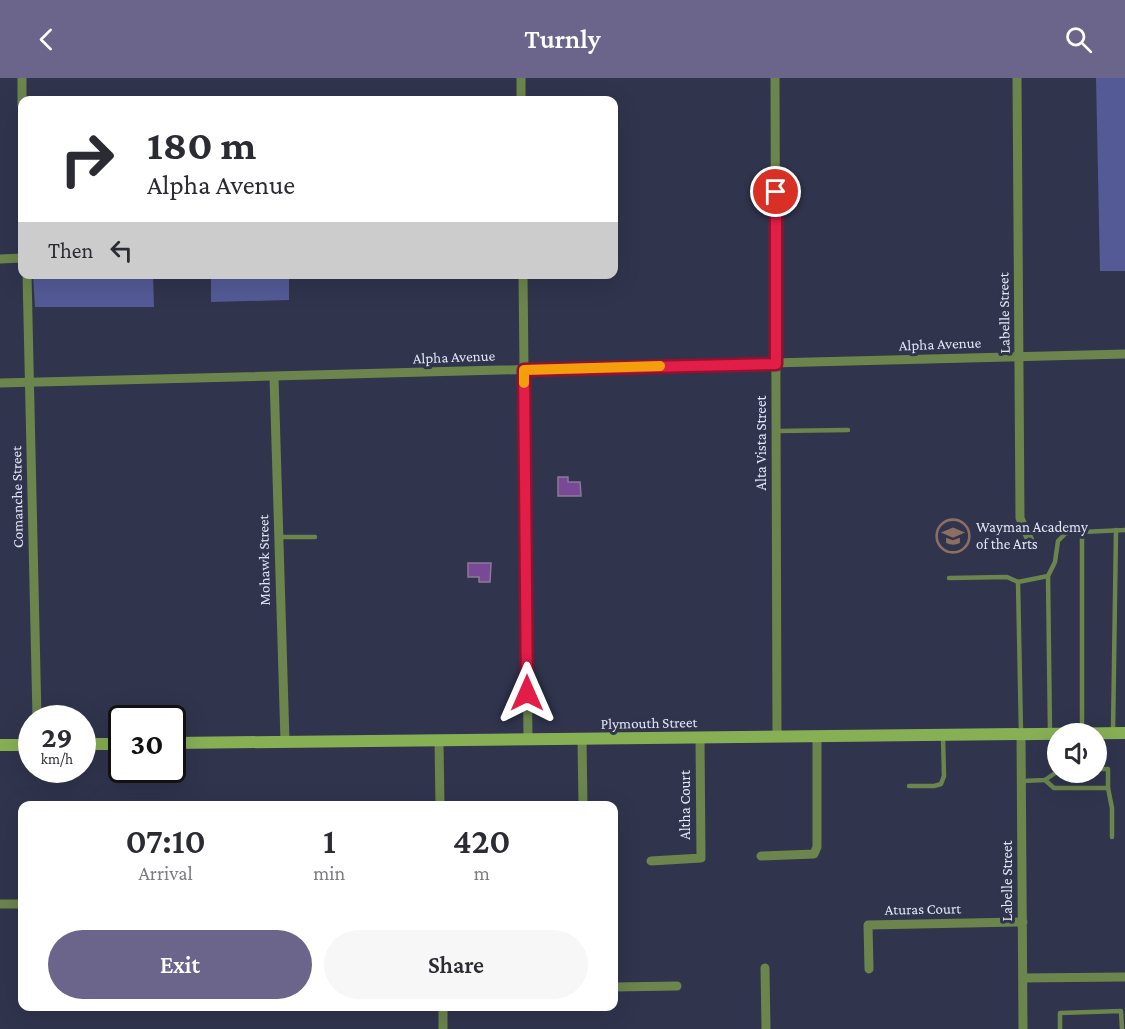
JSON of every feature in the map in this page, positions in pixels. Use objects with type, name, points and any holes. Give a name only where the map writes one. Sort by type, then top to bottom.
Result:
[{"type":"street","points":[[22,78],[22,96]]},
{"type":"street","points":[[521,78],[521,96]]},
{"type":"street","name":"Alta Vista Street","points":[[775,78],[777,736]]},
{"type":"street","name":"Labelle Street","points":[[1017,78],[1020,518],[1032,544]]},
{"type":"street","points":[[0,259],[18,258]]},
{"type":"street","name":"Comanche Street","points":[[27,279],[37,705]]},
{"type":"street","points":[[523,279],[528,740]]},
{"type":"street","name":"Alpha Avenue","points":[[0,383],[1125,354]]},
{"type":"street","name":"Mohawk Street","points":[[274,377],[285,741]]},
{"type":"street","name":"Plymouth Street","points":[[186,742],[1047,733]]},
{"type":"street","name":"Labelle Street","points":[[1021,734],[1023,1029]]},
{"type":"street","points":[[761,855],[814,854],[817,847],[817,736]]},
{"type":"street","name":"Altha Court","points":[[651,861],[701,858],[700,738]]},
{"type":"street","points":[[582,739],[583,801]]},
{"type":"street","points":[[439,741],[440,801]]},
{"type":"street","points":[[0,745],[18,745]]},
{"type":"street","points":[[0,904],[18,904]]},
{"type":"street","name":"Aturas Court","points":[[869,969],[868,925],[1023,922]]},
{"type":"street","points":[[765,968],[766,1029]]},
{"type":"street","points":[[1023,978],[1125,977]]},
{"type":"street","points":[[618,987],[677,986]]},
{"type":"street","points":[[443,1011],[443,1029]]},
{"type":"lane","points":[[776,431],[848,430]]},
{"type":"lane","points":[[1116,530],[1119,733]]},
{"type":"lane","points":[[1056,723],[1048,576],[1055,562],[1058,541],[1066,533],[1125,530]]},
{"type":"lane","points":[[1082,532],[1082,723]]},
{"type":"lane","points":[[279,537],[315,537]]},
{"type":"lane","points":[[949,578],[1007,577],[1018,582],[1048,576]]},
{"type":"lane","points":[[1018,582],[1021,734]]},
{"type":"lane","points":[[909,786],[941,784],[944,776],[943,734]]},
{"type":"lane","points":[[1107,769],[1112,808],[1112,837]]},
{"type":"lane","points":[[1022,781],[1047,778]]},
{"type":"lane","points":[[1044,780],[1054,788],[1108,788]]},
{"type":"lane","points":[[1060,1029],[1060,1013],[1121,1011],[1122,1029]]},
{"type":"shaded area","points":[[1096,78],[1125,78],[1125,271],[1100,271]]},
{"type":"shaded area","points":[[33,279],[153,279],[154,307],[35,307]]},
{"type":"shaded area","points":[[211,279],[289,279],[289,300],[211,302]]},
{"type":"building","points":[[558,477],[568,477],[568,482],[580,482],[581,496],[558,496]]},
{"type":"building","points":[[468,563],[491,563],[490,582],[479,582],[479,577],[468,577]]},
{"type":"slow traffic","points":[[524,383],[524,370],[660,366]]},
{"type":"place","name":"Wayman Academy of the Arts","points":[[953,536]]},
{"type":"route","points":[[527,693],[524,370],[776,364],[776,192]]}]
